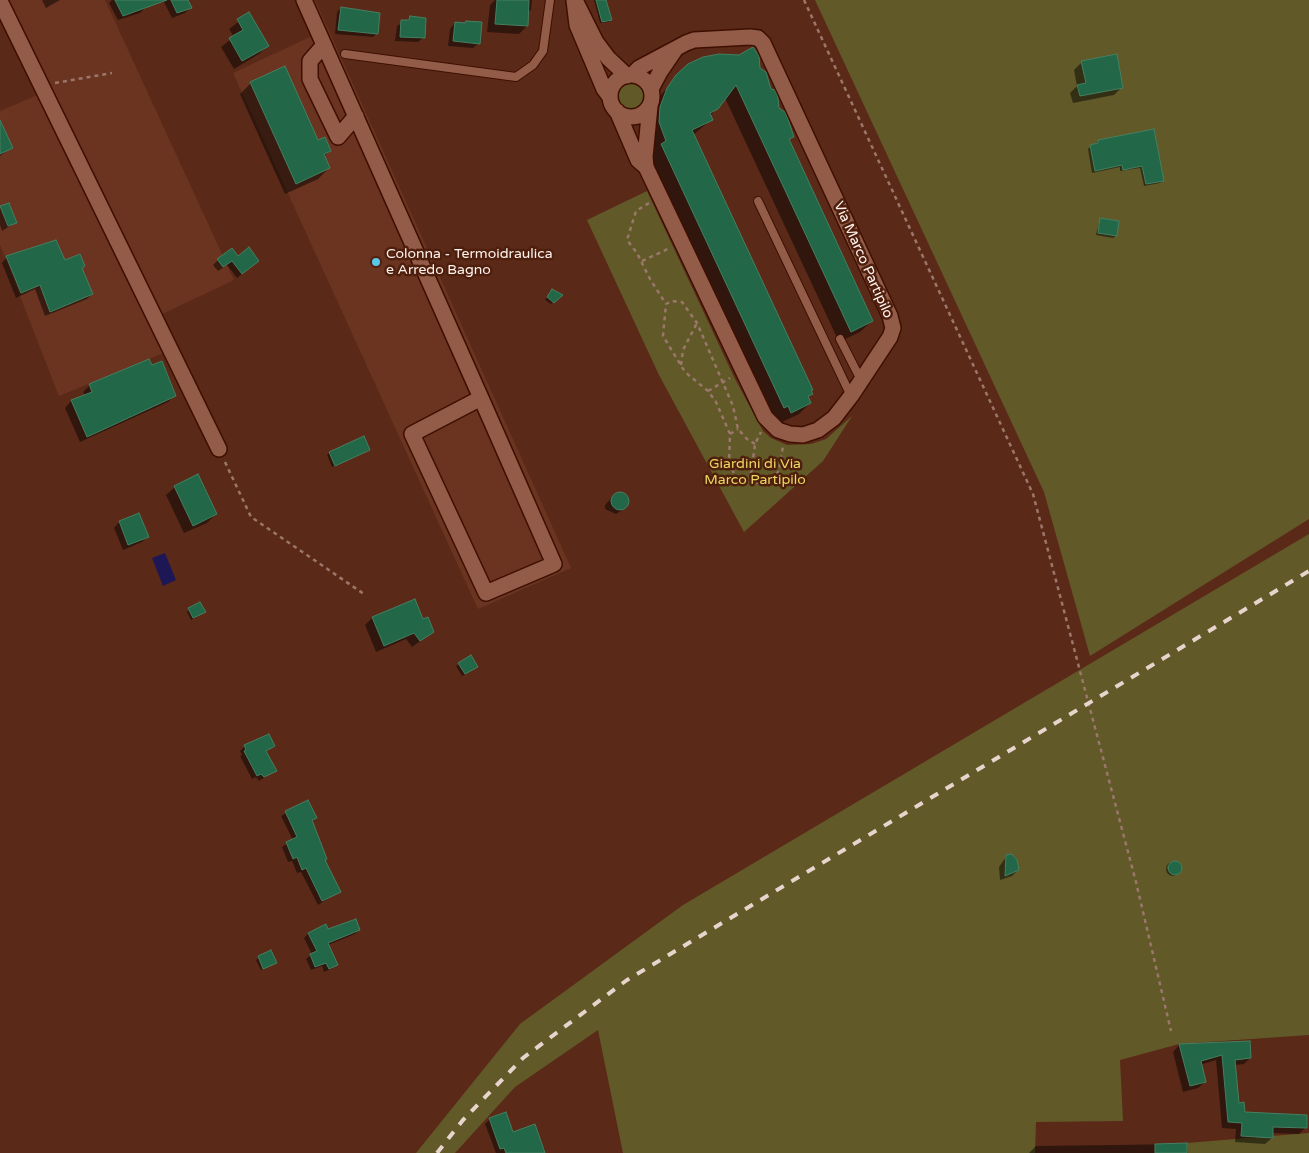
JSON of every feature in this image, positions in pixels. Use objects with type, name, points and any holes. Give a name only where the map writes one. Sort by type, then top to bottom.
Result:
[{"type":"street","points":[[304,0],[356,116],[481,398],[554,564],[486,594],[412,434],[481,398]]},
{"type":"street","points":[[574,0],[596,42],[608,58],[629,75],[644,79],[651,89]]},
{"type":"street","name":"Via Marco Partipilo","points":[[574,0],[577,25],[604,89],[613,104],[638,160],[646,167]]},
{"type":"street","points":[[0,1],[219,449]]},
{"type":"street","name":"Via Marco Partipilo","points":[[629,75],[677,47],[694,40],[750,37],[758,38],[763,43],[890,316],[893,328],[890,337],[851,396],[834,418],[818,430],[803,435],[790,434],[778,430],[765,417],[646,167],[645,157],[650,106]]},
{"type":"street","points":[[324,46],[310,61],[310,79],[338,137],[356,116]]},
{"type":"street","points":[[629,75],[613,86],[613,104],[622,115],[634,117],[640,115],[650,106],[651,89],[677,47]]},
{"type":"lane","points":[[346,54],[516,77],[533,65],[543,51],[550,0]]},
{"type":"lane","points":[[758,201],[851,396]]},
{"type":"lane","points":[[840,339],[861,380]]},
{"type":"path","points":[[804,0],[1034,494],[1136,882],[1171,1031]]},
{"type":"path","points":[[38,80],[59,84],[112,73]]},
{"type":"path","points":[[650,202],[636,211],[626,240],[642,261],[650,279],[666,304],[663,336],[685,372],[708,391],[716,402],[730,434],[728,461],[737,481],[763,484],[772,480],[779,471],[783,445]]},
{"type":"path","points":[[642,261],[672,248]]},
{"type":"path","points":[[666,304],[672,301],[682,302],[697,323],[721,383],[733,406],[738,429],[747,440],[755,444]]},
{"type":"path","points":[[681,365],[683,350],[697,323]]},
{"type":"path","points":[[708,391],[732,378]]},
{"type":"path","points":[[730,434],[738,429]]},
{"type":"path","points":[[750,481],[755,444],[761,432]]},
{"type":"path","points":[[219,449],[251,517],[364,594]]},
{"type":"shaded area","points":[[5,0],[105,0],[234,280],[158,316]]},
{"type":"shaded area","name":"Colonna - Termoidraulica e Arredo Bagno","points":[[296,0],[315,0],[571,568],[478,609],[233,73],[312,36]]},
{"type":"shaded area","points":[[40,94],[166,352],[59,396],[0,245],[0,111]]},
{"type":"shaded area","points":[[165,553],[176,580],[163,586],[152,558]]},
{"type":"green space","points":[[815,0],[1309,0],[1309,519],[1090,656],[1044,492]]},
{"type":"green space","points":[[632,81],[643,85],[647,96],[643,107],[632,111],[621,107],[617,96],[621,85]]},
{"type":"green space","name":"Giardini di Via Marco Partipilo","points":[[647,191],[734,377],[763,431],[771,438],[787,445],[811,444],[826,439],[852,416],[823,461],[744,532],[659,375],[587,220]]},
{"type":"green space","points":[[1309,534],[1309,1035],[1179,1044],[1120,1060],[1123,1121],[1036,1122],[1035,1153],[623,1153],[598,1030],[515,1087],[455,1153],[416,1153],[520,1024],[683,905]]},
{"type":"green space","points":[[1309,1133],[1309,1153],[1188,1153],[1187,1143]]},
{"type":"building","points":[[115,0],[167,0],[123,16]]},
{"type":"building","points":[[171,0],[188,0],[192,8],[177,13]]},
{"type":"building","points":[[497,0],[529,0],[528,26],[495,24]]},
{"type":"building","points":[[596,0],[606,0],[612,20],[602,22]]},
{"type":"building","points":[[341,7],[380,13],[378,34],[338,30]]},
{"type":"building","points":[[249,12],[269,46],[242,61],[229,38],[243,30],[237,19]]},
{"type":"building","points":[[410,16],[426,18],[425,38],[400,37],[401,20],[409,20]]},
{"type":"building","points":[[466,21],[482,22],[480,44],[453,41],[455,22],[465,23]]},
{"type":"building","points":[[753,47],[759,56],[760,68],[766,72],[771,89],[775,90],[779,108],[785,112],[788,119],[794,137],[789,139],[873,321],[851,332],[736,85],[718,109],[710,113],[713,120],[692,130],[813,390],[811,391],[813,394],[808,396],[811,403],[791,413],[788,406],[784,408],[661,144],[666,141],[659,122],[660,107],[667,88],[676,75],[688,64],[703,57],[719,54],[739,55]]},
{"type":"building","points":[[1117,54],[1123,88],[1080,96],[1077,85],[1086,83],[1081,61]]},
{"type":"building","points":[[285,66],[318,140],[325,137],[331,151],[324,154],[330,168],[296,184],[250,82]]},
{"type":"building","points":[[0,120],[13,148],[0,154]]},
{"type":"building","points":[[1154,129],[1164,181],[1146,184],[1142,166],[1123,170],[1122,165],[1095,171],[1090,145],[1098,143],[1098,140]]},
{"type":"building","points":[[9,203],[17,223],[8,226],[0,206]]},
{"type":"building","points":[[1100,218],[1119,221],[1117,236],[1098,233]]},
{"type":"building","points":[[56,240],[65,260],[80,254],[85,266],[82,268],[93,294],[50,312],[40,285],[21,293],[6,256]]},
{"type":"building","points":[[249,247],[259,261],[242,274],[232,261],[223,267],[217,259],[232,248],[238,256]]},
{"type":"building","points":[[552,289],[563,295],[554,303],[547,297]]},
{"type":"building","points":[[149,359],[152,365],[162,361],[176,396],[87,437],[71,400],[92,392],[89,384]]},
{"type":"building","points":[[364,436],[370,450],[335,466],[329,452]]},
{"type":"building","points":[[198,474],[217,514],[193,526],[174,486]]},
{"type":"building","points":[[616,492],[624,492],[629,497],[627,508],[616,510],[611,505],[611,497]]},
{"type":"building","points":[[139,513],[149,537],[128,545],[119,521]]},
{"type":"building","points":[[415,599],[423,619],[428,617],[434,632],[420,641],[414,633],[384,646],[372,617]]},
{"type":"building","points":[[200,602],[206,612],[193,618],[188,608]]},
{"type":"building","points":[[471,655],[478,667],[465,674],[458,663]]},
{"type":"building","points":[[269,734],[275,746],[266,751],[277,771],[264,777],[261,774],[257,776],[244,751],[246,750],[244,745]]},
{"type":"building","points":[[308,800],[317,818],[312,820],[327,859],[325,860],[341,892],[322,901],[306,868],[302,870],[297,857],[293,859],[286,842],[297,837],[285,811]]},
{"type":"building","points":[[1012,854],[1017,860],[1019,870],[1005,876],[1006,855]]},
{"type":"building","points":[[1172,861],[1178,861],[1182,868],[1178,875],[1172,875],[1168,871],[1168,865]]},
{"type":"building","points":[[356,919],[360,930],[328,943],[338,965],[329,969],[326,963],[315,967],[310,954],[317,951],[308,933],[326,924],[328,929]]},
{"type":"building","points":[[271,950],[277,963],[263,969],[258,956]]},
{"type":"building","points":[[1250,1041],[1251,1058],[1235,1060],[1239,1103],[1244,1102],[1245,1112],[1307,1115],[1307,1128],[1273,1127],[1273,1138],[1241,1136],[1242,1123],[1228,1122],[1222,1055],[1201,1061],[1206,1082],[1190,1086],[1179,1044]]},
{"type":"building","points":[[506,1112],[513,1132],[535,1124],[545,1153],[506,1153],[504,1148],[500,1149],[489,1118]]},
{"type":"building","points":[[1187,1143],[1187,1153],[1155,1153],[1155,1144]]},
{"type":"railway","points":[[437,1153],[463,1120],[523,1058],[627,980],[1309,571]]},
{"type":"place","name":"Colonna - Termoidraulica e Arredo Bagno","points":[[376,262]]}]
